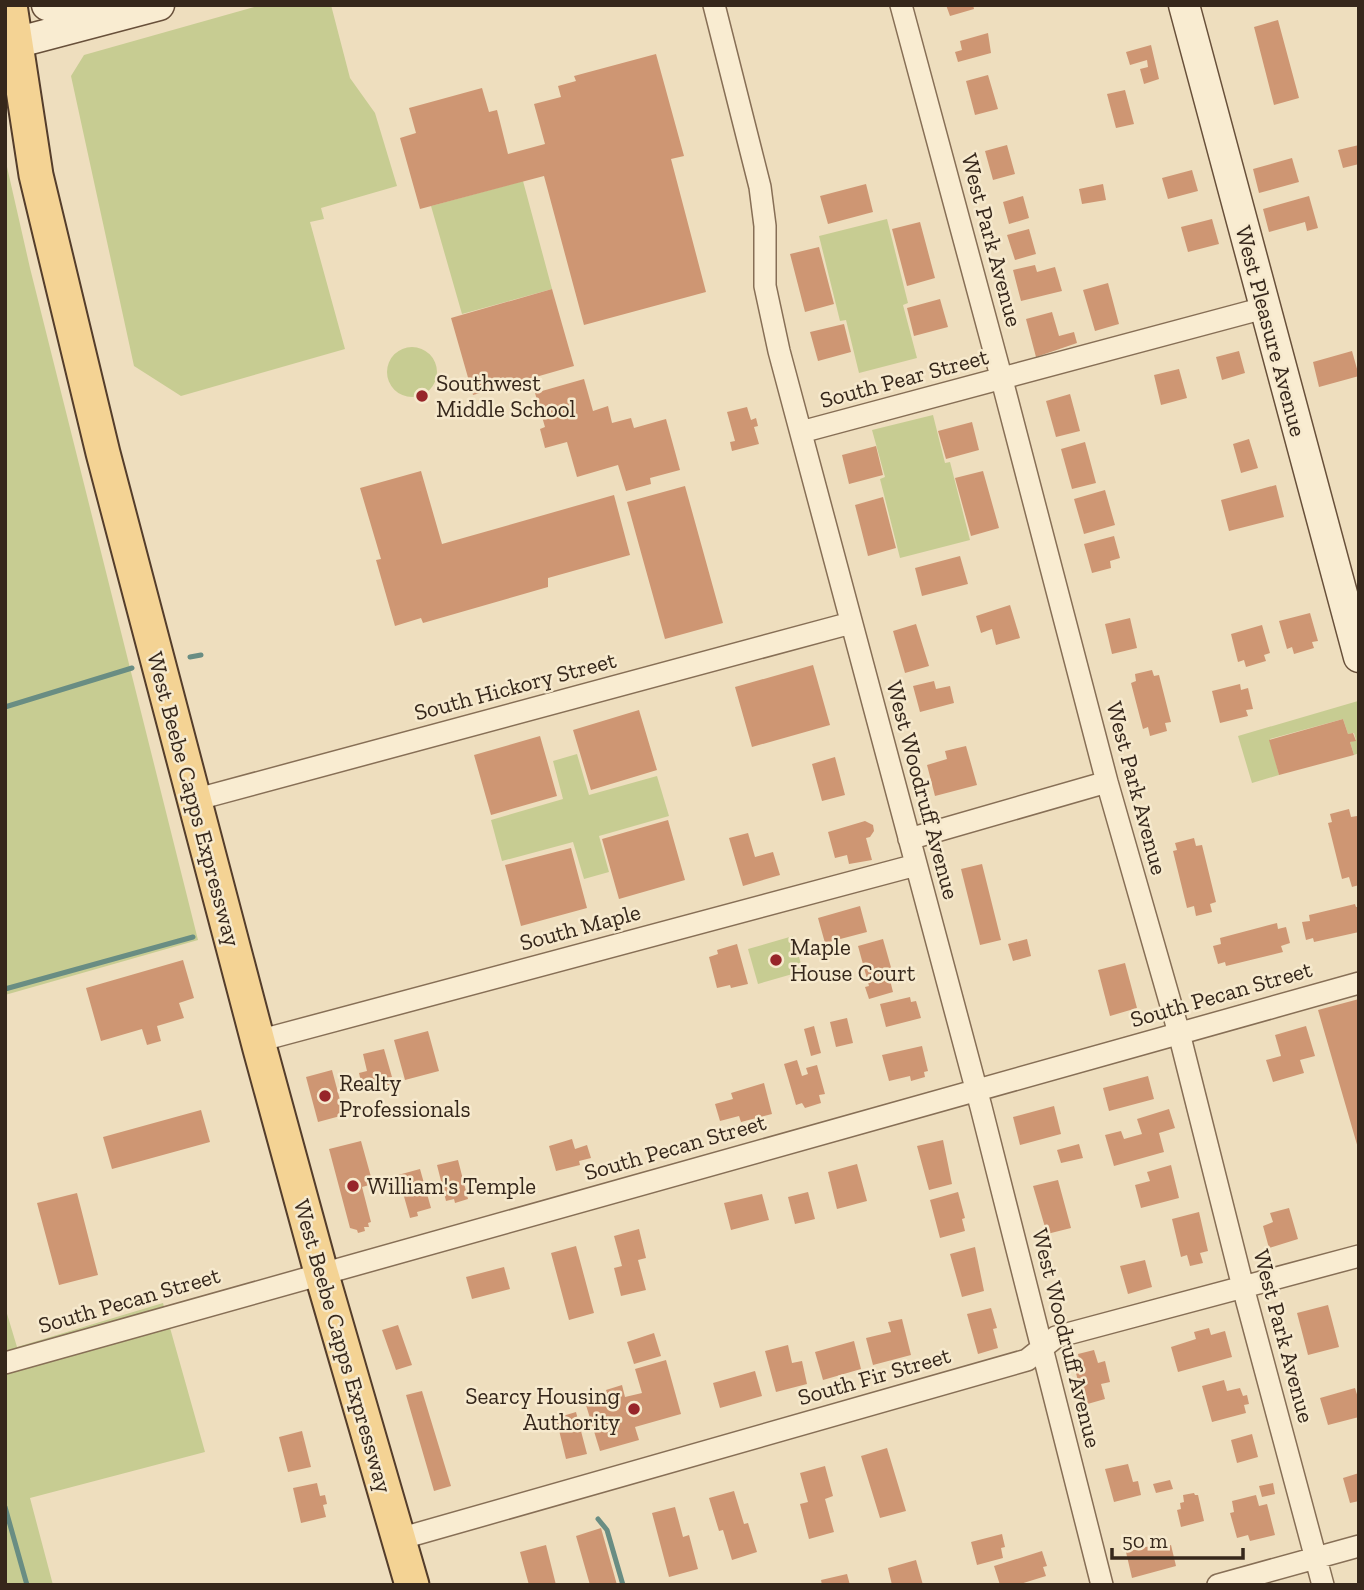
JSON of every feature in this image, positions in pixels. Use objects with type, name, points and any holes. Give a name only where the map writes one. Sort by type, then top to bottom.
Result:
[{"type":"main road","name":"West Beebe Capps Expressway","points":[[10,5],[36,175],[69,313],[258,1041],[321,1272],[412,1585]]},
{"type":"street","points":[[47,5],[83,14],[126,14]]},
{"type":"street","points":[[15,43],[159,5]]},
{"type":"street","name":"West Woodruff Avenue","points":[[714,5],[760,187],[765,226],[765,286],[851,623],[976,1090],[1102,1585]]},
{"type":"street","name":"West Park Avenue","points":[[901,5],[1107,782],[1179,1033],[1243,1287],[1323,1585]]},
{"type":"street","name":"West Pleasure Avenue","points":[[1184,5],[1359,657]]},
{"type":"street","name":"South Pear Street","points":[[801,432],[1264,308]]},
{"type":"street","name":"South Hickory Street","points":[[194,800],[851,623]]},
{"type":"street","points":[[909,839],[1107,782]]},
{"type":"street","name":"South Maple","points":[[258,1041],[915,865]]},
{"type":"street","name":"South Pecan Street","points":[[5,1363],[321,1272],[1359,983]]},
{"type":"street","name":"South Fir Street","points":[[399,1539],[1027,1360],[1056,1337],[1359,1256]]},
{"type":"street","points":[[1218,1585],[1359,1546]]},
{"type":"green space","points":[[261,5],[331,5],[350,78],[375,113],[397,186],[321,208],[324,219],[310,222],[345,349],[181,396],[134,366],[71,76],[84,55]]},
{"type":"green space","points":[[5,158],[198,940],[5,995]]},
{"type":"green space","points":[[523,181],[552,289],[462,314],[431,206]]},
{"type":"green space","points":[[887,219],[908,303],[903,305],[917,358],[859,373],[846,320],[840,321],[819,236]]},
{"type":"green space","points":[[412,347],[430,354],[437,372],[430,390],[412,397],[394,390],[387,372],[394,354]]},
{"type":"green space","points":[[933,415],[945,463],[950,462],[970,540],[900,558],[880,479],[885,477],[872,430]]},
{"type":"green space","points":[[1358,701],[1359,753],[1354,755],[1350,742],[1356,740],[1354,733],[1348,734],[1343,719],[1270,739],[1279,775],[1252,783],[1238,736]]},
{"type":"green space","points":[[577,754],[589,795],[657,776],[669,816],[599,836],[609,872],[584,879],[573,842],[502,861],[491,820],[563,799],[553,761]]},
{"type":"green space","name":"Maple House Court","points":[[793,936],[803,971],[758,984],[748,949]]},
{"type":"green space","points":[[163,1303],[205,1452],[30,1498],[53,1585],[5,1585],[5,1307],[17,1347]]},
{"type":"building","points":[[946,5],[973,5],[974,9],[950,16]]},
{"type":"building","points":[[1278,20],[1299,98],[1274,105],[1254,27]]},
{"type":"building","points":[[988,33],[991,53],[958,62],[955,52],[962,50],[960,41]]},
{"type":"building","points":[[1151,45],[1159,79],[1144,84],[1140,69],[1148,67],[1147,60],[1130,65],[1126,52]]},
{"type":"building","points":[[656,54],[684,156],[671,159],[706,292],[584,325],[544,176],[420,209],[400,138],[416,133],[409,108],[482,88],[489,112],[497,110],[508,154],[545,144],[534,104],[561,97],[558,86],[576,81],[574,76]]},
{"type":"building","points":[[988,75],[998,109],[975,115],[966,81]]},
{"type":"building","points":[[1125,90],[1134,124],[1116,128],[1107,94]]},
{"type":"building","points":[[1007,145],[1015,174],[993,180],[985,151]]},
{"type":"building","points":[[1359,145],[1359,164],[1343,168],[1338,150]]},
{"type":"building","points":[[1292,158],[1299,182],[1259,193],[1253,169]]},
{"type":"building","points":[[1192,170],[1198,191],[1168,199],[1162,178]]},
{"type":"building","points":[[866,184],[873,212],[828,224],[820,196]]},
{"type":"building","points":[[1103,184],[1106,200],[1082,204],[1079,189]]},
{"type":"building","points":[[1023,196],[1029,218],[1009,224],[1003,202]]},
{"type":"building","points":[[1309,196],[1318,228],[1307,231],[1305,222],[1269,232],[1263,209]]},
{"type":"building","points":[[1212,219],[1219,244],[1188,252],[1181,227]]},
{"type":"building","points":[[920,222],[935,278],[907,286],[892,229]]},
{"type":"building","points":[[1029,229],[1036,254],[1015,260],[1007,235]]},
{"type":"building","points":[[819,247],[834,304],[805,312],[790,254]]},
{"type":"building","points":[[1035,265],[1037,272],[1055,267],[1062,291],[1021,301],[1013,270]]},
{"type":"building","points":[[1108,283],[1119,324],[1095,331],[1083,290]]},
{"type":"building","points":[[552,289],[574,366],[473,395],[451,318]]},
{"type":"building","points":[[940,299],[948,327],[914,336],[907,308]]},
{"type":"building","points":[[1052,312],[1059,336],[1074,332],[1077,343],[1036,357],[1026,319]]},
{"type":"building","points":[[844,324],[851,352],[818,361],[810,332]]},
{"type":"building","points":[[1239,351],[1245,373],[1222,380],[1216,357]]},
{"type":"building","points":[[1352,351],[1359,376],[1319,387],[1313,362]]},
{"type":"building","points":[[1179,369],[1187,398],[1161,405],[1154,375]]},
{"type":"building","points":[[584,379],[593,411],[608,406],[612,423],[631,418],[634,428],[666,419],[680,470],[650,478],[651,484],[626,491],[618,465],[577,477],[567,442],[545,448],[540,429],[545,427],[535,393]]},
{"type":"building","points":[[1070,394],[1080,431],[1056,437],[1046,401]]},
{"type":"building","points":[[747,407],[751,420],[756,418],[758,426],[754,427],[759,444],[732,451],[730,442],[735,441],[727,412]]},
{"type":"building","points":[[972,422],[979,450],[946,459],[938,431]]},
{"type":"building","points":[[1249,439],[1258,468],[1241,473],[1233,444]]},
{"type":"building","points":[[1085,442],[1096,483],[1072,489],[1061,449]]},
{"type":"building","points":[[876,446],[883,475],[849,484],[842,455]]},
{"type":"building","points":[[421,471],[442,544],[614,495],[630,555],[548,578],[548,587],[423,623],[421,618],[395,626],[376,560],[381,559],[360,488]]},
{"type":"building","points":[[983,471],[999,528],[971,536],[955,478]]},
{"type":"building","points":[[1276,485],[1284,517],[1229,531],[1221,500]]},
{"type":"building","points":[[685,486],[723,623],[665,639],[627,502]]},
{"type":"building","points":[[1105,490],[1115,525],[1084,534],[1074,499]]},
{"type":"building","points":[[883,497],[896,548],[868,556],[855,505]]},
{"type":"building","points":[[1114,536],[1120,558],[1110,561],[1111,568],[1092,573],[1084,544]]},
{"type":"building","points":[[960,556],[968,584],[922,596],[915,568]]},
{"type":"building","points":[[1010,605],[1020,638],[996,645],[992,629],[981,633],[976,616]]},
{"type":"building","points":[[1310,613],[1318,641],[1312,642],[1314,648],[1294,654],[1292,647],[1287,649],[1279,621]]},
{"type":"building","points":[[1130,618],[1137,648],[1112,654],[1105,624]]},
{"type":"building","points":[[916,624],[929,666],[905,673],[893,631]]},
{"type":"building","points":[[1262,625],[1270,653],[1264,655],[1266,661],[1246,667],[1244,660],[1238,662],[1231,634]]},
{"type":"building","points":[[813,665],[830,725],[752,747],[735,687]]},
{"type":"building","points":[[1152,670],[1154,676],[1159,675],[1171,722],[1165,723],[1167,731],[1150,736],[1148,727],[1143,729],[1131,683],[1136,681],[1135,674]]},
{"type":"building","points":[[934,681],[936,689],[950,686],[954,703],[920,712],[913,686]]},
{"type":"building","points":[[1240,684],[1241,690],[1248,688],[1253,709],[1246,710],[1248,716],[1220,723],[1212,691]]},
{"type":"building","points":[[639,710],[657,770],[591,790],[573,730]]},
{"type":"building","points":[[1343,719],[1348,734],[1353,733],[1356,741],[1350,742],[1354,755],[1279,775],[1269,740]]},
{"type":"building","points":[[540,736],[557,796],[491,815],[474,755]]},
{"type":"building","points":[[966,746],[977,785],[935,796],[927,765],[947,759],[945,751]]},
{"type":"building","points":[[835,757],[845,795],[822,801],[812,764]]},
{"type":"building","points":[[1349,809],[1351,817],[1357,816],[1359,824],[1359,885],[1352,887],[1349,877],[1342,879],[1328,823],[1332,822],[1330,814]]},
{"type":"building","points":[[668,820],[685,880],[619,899],[602,839]]},
{"type":"building","points":[[865,821],[873,825],[874,831],[866,838],[872,860],[849,864],[847,855],[835,858],[828,832]]},
{"type":"building","points":[[748,833],[755,857],[773,852],[780,875],[743,886],[729,838]]},
{"type":"building","points":[[1194,838],[1196,846],[1202,845],[1216,902],[1210,904],[1212,912],[1196,916],[1194,906],[1187,908],[1173,851],[1177,850],[1175,843]]},
{"type":"building","points":[[571,848],[587,908],[521,926],[505,865]]},
{"type":"building","points":[[982,864],[1001,940],[980,945],[961,869]]},
{"type":"building","points":[[1355,904],[1359,907],[1359,932],[1314,942],[1313,938],[1306,940],[1302,922],[1310,921],[1309,915]]},
{"type":"building","points":[[860,906],[867,932],[825,943],[818,918]]},
{"type":"building","points":[[1277,923],[1278,929],[1286,927],[1290,943],[1281,946],[1283,952],[1226,966],[1225,962],[1218,964],[1213,946],[1221,944],[1220,938]]},
{"type":"building","points":[[883,939],[892,971],[888,972],[893,992],[869,999],[865,987],[869,986],[858,946]]},
{"type":"building","points":[[1027,939],[1031,956],[1013,961],[1008,944]]},
{"type":"building","points":[[737,944],[748,984],[717,988],[709,957],[718,954],[717,950]]},
{"type":"building","points":[[183,960],[194,998],[179,1003],[184,1018],[157,1026],[161,1041],[147,1045],[142,1029],[101,1041],[86,988]]},
{"type":"building","points":[[1125,963],[1137,1008],[1110,1016],[1098,970]]},
{"type":"building","points":[[910,997],[911,1002],[916,1001],[921,1018],[886,1027],[880,1004]]},
{"type":"building","points":[[1359,999],[1359,1148],[1358,1148],[1318,1010]]},
{"type":"building","points":[[847,1018],[853,1043],[836,1047],[830,1022]]},
{"type":"building","points":[[814,1026],[821,1053],[811,1056],[804,1029]]},
{"type":"building","points":[[1306,1026],[1315,1056],[1300,1060],[1304,1073],[1273,1082],[1266,1060],[1281,1056],[1275,1035]]},
{"type":"building","points":[[428,1031],[439,1071],[405,1080],[394,1040]]},
{"type":"building","points":[[922,1046],[928,1071],[924,1072],[925,1077],[911,1081],[910,1076],[889,1081],[882,1055]]},
{"type":"building","points":[[384,1049],[392,1077],[388,1078],[391,1088],[378,1091],[376,1082],[362,1086],[359,1073],[367,1071],[363,1054]]},
{"type":"building","points":[[797,1060],[802,1076],[808,1074],[806,1068],[817,1065],[825,1094],[819,1095],[821,1103],[805,1108],[802,1103],[796,1105],[784,1064]]},
{"type":"building","name":"Realty Professionals","points":[[332,1070],[344,1115],[318,1122],[306,1077]]},
{"type":"building","points":[[1148,1076],[1154,1099],[1109,1111],[1103,1088]]},
{"type":"building","points":[[764,1083],[772,1114],[741,1122],[739,1116],[720,1121],[715,1104],[733,1099],[731,1093]]},
{"type":"building","points":[[1054,1106],[1061,1134],[1020,1145],[1013,1117]]},
{"type":"building","points":[[1169,1109],[1175,1128],[1159,1133],[1164,1152],[1114,1166],[1105,1135],[1121,1131],[1124,1139],[1142,1134],[1137,1119]]},
{"type":"building","points":[[201,1110],[210,1142],[112,1169],[103,1137]]},
{"type":"building","points":[[572,1139],[575,1149],[587,1145],[591,1158],[579,1161],[580,1165],[556,1171],[549,1146]]},
{"type":"building","points":[[943,1140],[952,1184],[929,1190],[917,1146]]},
{"type":"building","name":"William's Temple","points":[[361,1141],[373,1184],[362,1187],[371,1222],[368,1223],[369,1227],[364,1227],[365,1231],[358,1233],[350,1228],[329,1149]]},
{"type":"building","points":[[1079,1144],[1083,1158],[1061,1163],[1057,1150]]},
{"type":"building","points":[[458,1160],[468,1199],[455,1203],[454,1199],[446,1201],[437,1165]]},
{"type":"building","points":[[857,1164],[867,1201],[837,1209],[828,1172]]},
{"type":"building","points":[[1171,1165],[1179,1198],[1141,1208],[1135,1185],[1150,1181],[1147,1172]]},
{"type":"building","points":[[420,1169],[431,1208],[417,1212],[418,1216],[410,1218],[398,1175]]},
{"type":"building","points":[[1058,1180],[1071,1228],[1047,1234],[1033,1186]]},
{"type":"building","points":[[808,1192],[815,1219],[795,1224],[788,1197]]},
{"type":"building","points":[[958,1192],[965,1218],[962,1219],[965,1231],[940,1238],[930,1200]]},
{"type":"building","points":[[77,1193],[98,1275],[59,1285],[37,1203]]},
{"type":"building","points":[[762,1194],[769,1220],[731,1230],[724,1203]]},
{"type":"building","points":[[1289,1208],[1298,1239],[1269,1248],[1263,1226],[1273,1222],[1270,1213]]},
{"type":"building","points":[[1199,1212],[1208,1251],[1200,1253],[1203,1263],[1190,1266],[1187,1255],[1181,1257],[1172,1219]]},
{"type":"building","points":[[639,1229],[646,1258],[638,1260],[646,1290],[621,1296],[614,1268],[622,1266],[614,1236]]},
{"type":"building","points":[[576,1246],[594,1313],[569,1320],[551,1253]]},
{"type":"building","points":[[975,1247],[984,1291],[962,1297],[950,1254]]},
{"type":"building","points":[[1145,1260],[1152,1287],[1128,1294],[1120,1266]]},
{"type":"building","points":[[504,1267],[510,1289],[472,1299],[466,1277]]},
{"type":"building","points":[[1328,1305],[1339,1347],[1308,1355],[1297,1313]]},
{"type":"building","points":[[991,1308],[997,1328],[993,1329],[998,1348],[978,1354],[967,1314]]},
{"type":"building","points":[[902,1319],[911,1355],[873,1365],[866,1338],[891,1332],[888,1322]]},
{"type":"building","points":[[398,1325],[412,1365],[396,1370],[382,1330]]},
{"type":"building","points":[[1209,1328],[1211,1335],[1225,1331],[1232,1357],[1178,1372],[1171,1347],[1196,1339],[1194,1332]]},
{"type":"building","points":[[654,1333],[661,1356],[634,1364],[627,1342]]},
{"type":"building","points":[[854,1341],[861,1369],[823,1380],[815,1352]]},
{"type":"building","points":[[788,1345],[792,1363],[802,1361],[807,1384],[776,1392],[765,1351]]},
{"type":"building","points":[[1094,1350],[1098,1363],[1105,1361],[1110,1382],[1101,1384],[1105,1399],[1084,1405],[1075,1369],[1081,1368],[1078,1354]]},
{"type":"building","name":"Searcy Housing Authority","points":[[666,1360],[681,1414],[635,1427],[639,1440],[600,1451],[586,1405],[609,1398],[606,1390],[622,1385],[625,1397],[642,1393],[635,1369]]},
{"type":"building","points":[[755,1371],[762,1396],[720,1408],[713,1383]]},
{"type":"building","points":[[1224,1380],[1227,1391],[1240,1388],[1243,1396],[1247,1395],[1249,1404],[1244,1405],[1246,1413],[1212,1422],[1202,1386]]},
{"type":"building","points":[[1355,1388],[1359,1401],[1359,1417],[1328,1425],[1320,1398]]},
{"type":"building","points":[[422,1391],[451,1486],[434,1491],[406,1395]]},
{"type":"building","points":[[576,1412],[587,1454],[566,1459],[556,1418]]},
{"type":"building","points":[[302,1431],[311,1467],[288,1472],[279,1437]]},
{"type":"building","points":[[1252,1434],[1258,1457],[1237,1463],[1231,1440]]},
{"type":"building","points":[[887,1448],[906,1511],[880,1518],[861,1456]]},
{"type":"building","points":[[1128,1464],[1133,1482],[1138,1481],[1141,1495],[1114,1502],[1105,1469]]},
{"type":"building","points":[[825,1466],[833,1496],[825,1499],[834,1532],[809,1539],[800,1504],[808,1502],[800,1473]]},
{"type":"building","points":[[1359,1473],[1359,1501],[1350,1503],[1343,1478]]},
{"type":"building","points":[[1170,1480],[1173,1489],[1156,1493],[1153,1484]]},
{"type":"building","points":[[317,1483],[320,1496],[325,1495],[327,1504],[323,1505],[326,1517],[301,1523],[293,1488]]},
{"type":"building","points":[[1273,1483],[1275,1494],[1262,1497],[1259,1486]]},
{"type":"building","points":[[734,1491],[744,1524],[748,1523],[757,1552],[732,1560],[723,1530],[719,1531],[709,1498]]},
{"type":"building","points":[[1183,1495],[1198,1495],[1204,1521],[1181,1527],[1177,1510],[1181,1509],[1180,1503],[1184,1502]]},
{"type":"building","points":[[1256,1495],[1259,1506],[1267,1504],[1275,1535],[1250,1541],[1248,1535],[1237,1538],[1230,1513],[1234,1512],[1232,1501]]},
{"type":"building","points":[[675,1507],[683,1537],[689,1535],[698,1569],[669,1577],[652,1513]]},
{"type":"building","points":[[601,1528],[617,1585],[590,1585],[576,1536]]},
{"type":"building","points":[[1002,1534],[1005,1547],[1001,1548],[1003,1558],[977,1565],[971,1542]]},
{"type":"building","points":[[1162,1543],[1163,1547],[1171,1545],[1176,1566],[1132,1578],[1126,1552]]},
{"type":"building","points":[[546,1545],[556,1585],[529,1585],[520,1552]]},
{"type":"building","points":[[1042,1551],[1047,1566],[1043,1567],[1046,1576],[1017,1585],[1000,1585],[994,1566]]},
{"type":"building","points":[[916,1560],[923,1585],[892,1585],[888,1568]]},
{"type":"building","points":[[847,1574],[850,1585],[822,1585],[821,1580]]},
{"type":"waterway","points":[[190,657],[201,655]]},
{"type":"waterway","points":[[5,707],[132,668]]},
{"type":"waterway","points":[[5,989],[193,937]]},
{"type":"waterway","points":[[5,1507],[27,1585]]},
{"type":"waterway","points":[[598,1519],[607,1530],[623,1585]]},
{"type":"place","name":"Southwest Middle School","points":[[422,396]]},
{"type":"place","name":"Maple House Court","points":[[776,960]]},
{"type":"place","name":"Realty Professionals","points":[[325,1096]]},
{"type":"place","name":"William's Temple","points":[[353,1186]]},
{"type":"place","name":"Searcy Housing Authority","points":[[634,1409]]}]
